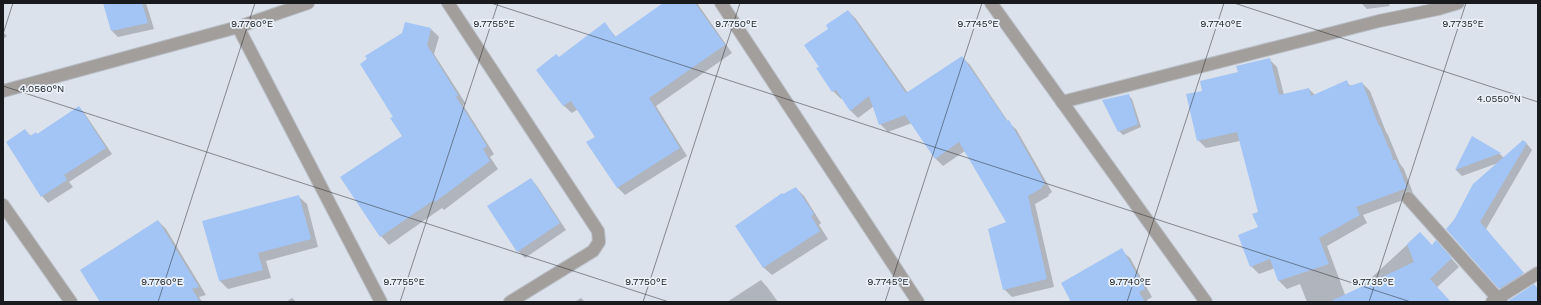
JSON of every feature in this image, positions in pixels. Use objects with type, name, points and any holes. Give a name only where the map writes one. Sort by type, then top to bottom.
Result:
[{"type":"street","points":[[3,91],[238,27],[308,3]]},
{"type":"street","points":[[448,3],[598,231],[599,242],[593,251],[510,302]]},
{"type":"street","points":[[721,3],[918,302]]},
{"type":"street","points":[[991,3],[1206,302]]},
{"type":"street","points":[[1062,102],[1379,21],[1438,9],[1458,3]]},
{"type":"street","points":[[238,27],[381,302]]},
{"type":"street","points":[[1408,198],[1497,301],[1538,273]]},
{"type":"street","points":[[3,205],[71,302]]},
{"type":"building","points":[[103,3],[142,3],[148,23],[111,31]]},
{"type":"building","points":[[663,3],[695,3],[725,45],[649,98],[680,148],[617,188],[586,142],[595,137],[571,101],[563,106],[536,70],[556,54],[559,57],[605,22],[615,37]]},
{"type":"building","points":[[848,10],[906,93],[962,56],[1007,121],[1009,120],[1045,184],[1041,187],[1042,188],[1028,196],[1047,279],[1003,290],[988,229],[1006,222],[959,142],[935,159],[905,115],[879,125],[869,96],[850,111],[836,90],[832,92],[816,68],[819,67],[804,45],[828,29],[826,25]]},
{"type":"building","points":[[405,22],[431,28],[427,45],[458,95],[456,97],[487,146],[483,149],[490,161],[435,202],[434,200],[380,237],[340,177],[402,136],[390,118],[393,117],[360,64],[367,59],[365,56],[402,33]]},
{"type":"building","points":[[1270,58],[1279,95],[1309,88],[1311,96],[1347,80],[1349,86],[1362,82],[1379,126],[1390,149],[1393,160],[1396,160],[1407,188],[1356,207],[1360,215],[1319,238],[1329,264],[1278,281],[1270,259],[1250,267],[1238,235],[1258,227],[1252,214],[1258,212],[1237,132],[1197,141],[1186,94],[1202,91],[1200,81],[1238,72],[1236,66]]},
{"type":"building","points":[[1129,94],[1138,124],[1118,132],[1102,100]]},
{"type":"building","points":[[79,106],[106,148],[64,175],[67,180],[41,197],[6,142],[25,129],[30,136],[36,132],[37,134]]},
{"type":"building","points":[[1472,136],[1501,153],[1455,170]]},
{"type":"building","points":[[1523,140],[1527,143],[1480,222],[1524,273],[1499,289],[1446,229],[1454,220],[1473,184]]},
{"type":"building","points":[[531,178],[560,223],[517,252],[487,206]]},
{"type":"building","points":[[796,187],[814,214],[811,216],[820,231],[763,268],[735,226],[782,193],[783,194]]},
{"type":"building","points":[[299,195],[311,239],[258,253],[263,270],[219,281],[202,221]]},
{"type":"building","points":[[158,220],[199,287],[192,289],[200,302],[100,302],[80,270]]},
{"type":"building","points":[[1420,232],[1432,245],[1436,240],[1452,258],[1430,279],[1451,302],[1329,302],[1414,262],[1407,244]]},
{"type":"building","points":[[1122,248],[1145,289],[1139,292],[1145,302],[1071,302],[1061,283]]},
{"type":"building","points":[[1534,284],[1538,289],[1538,302],[1508,302],[1508,301]]}]
